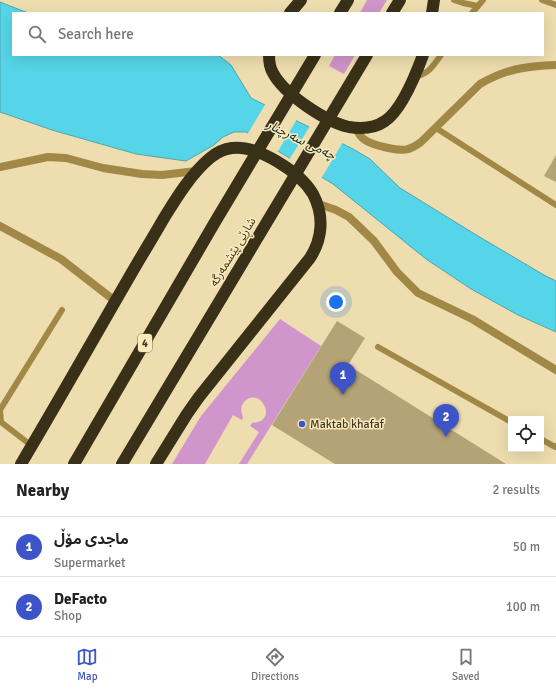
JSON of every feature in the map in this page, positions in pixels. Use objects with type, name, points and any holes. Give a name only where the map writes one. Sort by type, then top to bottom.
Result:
[{"type":"highway","points":[[291,12],[302,0]]},
{"type":"highway","points":[[341,12],[348,0]]},
{"type":"highway","points":[[393,12],[400,0]]},
{"type":"highway","points":[[432,12],[434,0]]},
{"type":"highway","points":[[269,56],[273,73],[282,85],[294,96],[308,107],[334,122],[356,128],[372,127],[385,121],[395,112],[403,100],[414,77],[422,56]]},
{"type":"highway","name":"4","points":[[74,464],[215,222],[314,56]]},
{"type":"highway","name":"شاڕێی پێشمەرگە","points":[[122,464],[366,56]]},
{"type":"highway","points":[[21,464],[115,300],[176,198],[196,172],[211,157],[220,151],[230,148],[246,149],[266,156],[286,167],[309,189],[316,202],[321,223],[319,239],[315,250],[305,264],[199,396],[156,464]]},
{"type":"street","points":[[356,128],[358,133],[366,141],[373,144],[406,150],[415,147],[421,142],[480,84],[490,78],[501,73],[524,67],[556,65]]},
{"type":"street","points":[[0,167],[48,158],[66,158],[103,168],[142,174],[162,175],[196,172]]},
{"type":"street","points":[[316,202],[349,217],[374,241],[397,272],[418,293],[472,319],[556,370]]},
{"type":"street","points":[[0,226],[61,259],[115,300]]},
{"type":"lane","points":[[454,0],[478,6]]},
{"type":"lane","points":[[473,12],[482,0]]},
{"type":"lane","points":[[542,0],[549,1],[556,5]]},
{"type":"lane","points":[[414,77],[422,75],[430,70],[440,56]]},
{"type":"lane","points":[[436,128],[556,205]]},
{"type":"lane","points":[[32,446],[1,422],[0,410],[62,310]]},
{"type":"lane","points":[[378,347],[508,420]]},
{"type":"lane","points":[[544,441],[555,447],[556,446]]},
{"type":"shaded area","points":[[367,0],[387,0],[380,12],[361,12]]},
{"type":"shaded area","points":[[334,56],[354,56],[344,74],[329,66]]},
{"type":"shaded area","points":[[280,319],[321,346],[247,464],[239,464],[259,432],[250,426],[252,423],[260,421],[265,417],[266,411],[261,401],[256,398],[250,398],[244,402],[241,410],[243,417],[242,420],[233,415],[205,464],[172,464],[201,416]]},
{"type":"water","name":"چەمی سەرچنار","points":[[0,2],[25,12],[12,12],[12,56],[219,56],[231,65],[251,98],[370,159],[400,188],[478,236],[556,281],[556,332],[518,315],[471,289],[426,259],[333,184],[246,132],[234,132],[223,137],[214,145],[186,161],[136,154],[52,130],[0,112]]},
{"type":"pier","points":[[266,103],[297,119],[277,153],[247,135]]},
{"type":"pier","points":[[310,126],[343,142],[321,179],[289,160]]},
{"type":"building","points":[[556,155],[556,182],[544,176]]},
{"type":"building","points":[[337,321],[365,338],[348,365],[506,464],[335,464],[272,425]]},
{"type":"place","name":"ماجدی مۆڵ","points":[[343,395]]},
{"type":"place","name":"Maktab khafaf","points":[[302,424]]},
{"type":"place","name":"DeFacto","points":[[446,437]]}]
